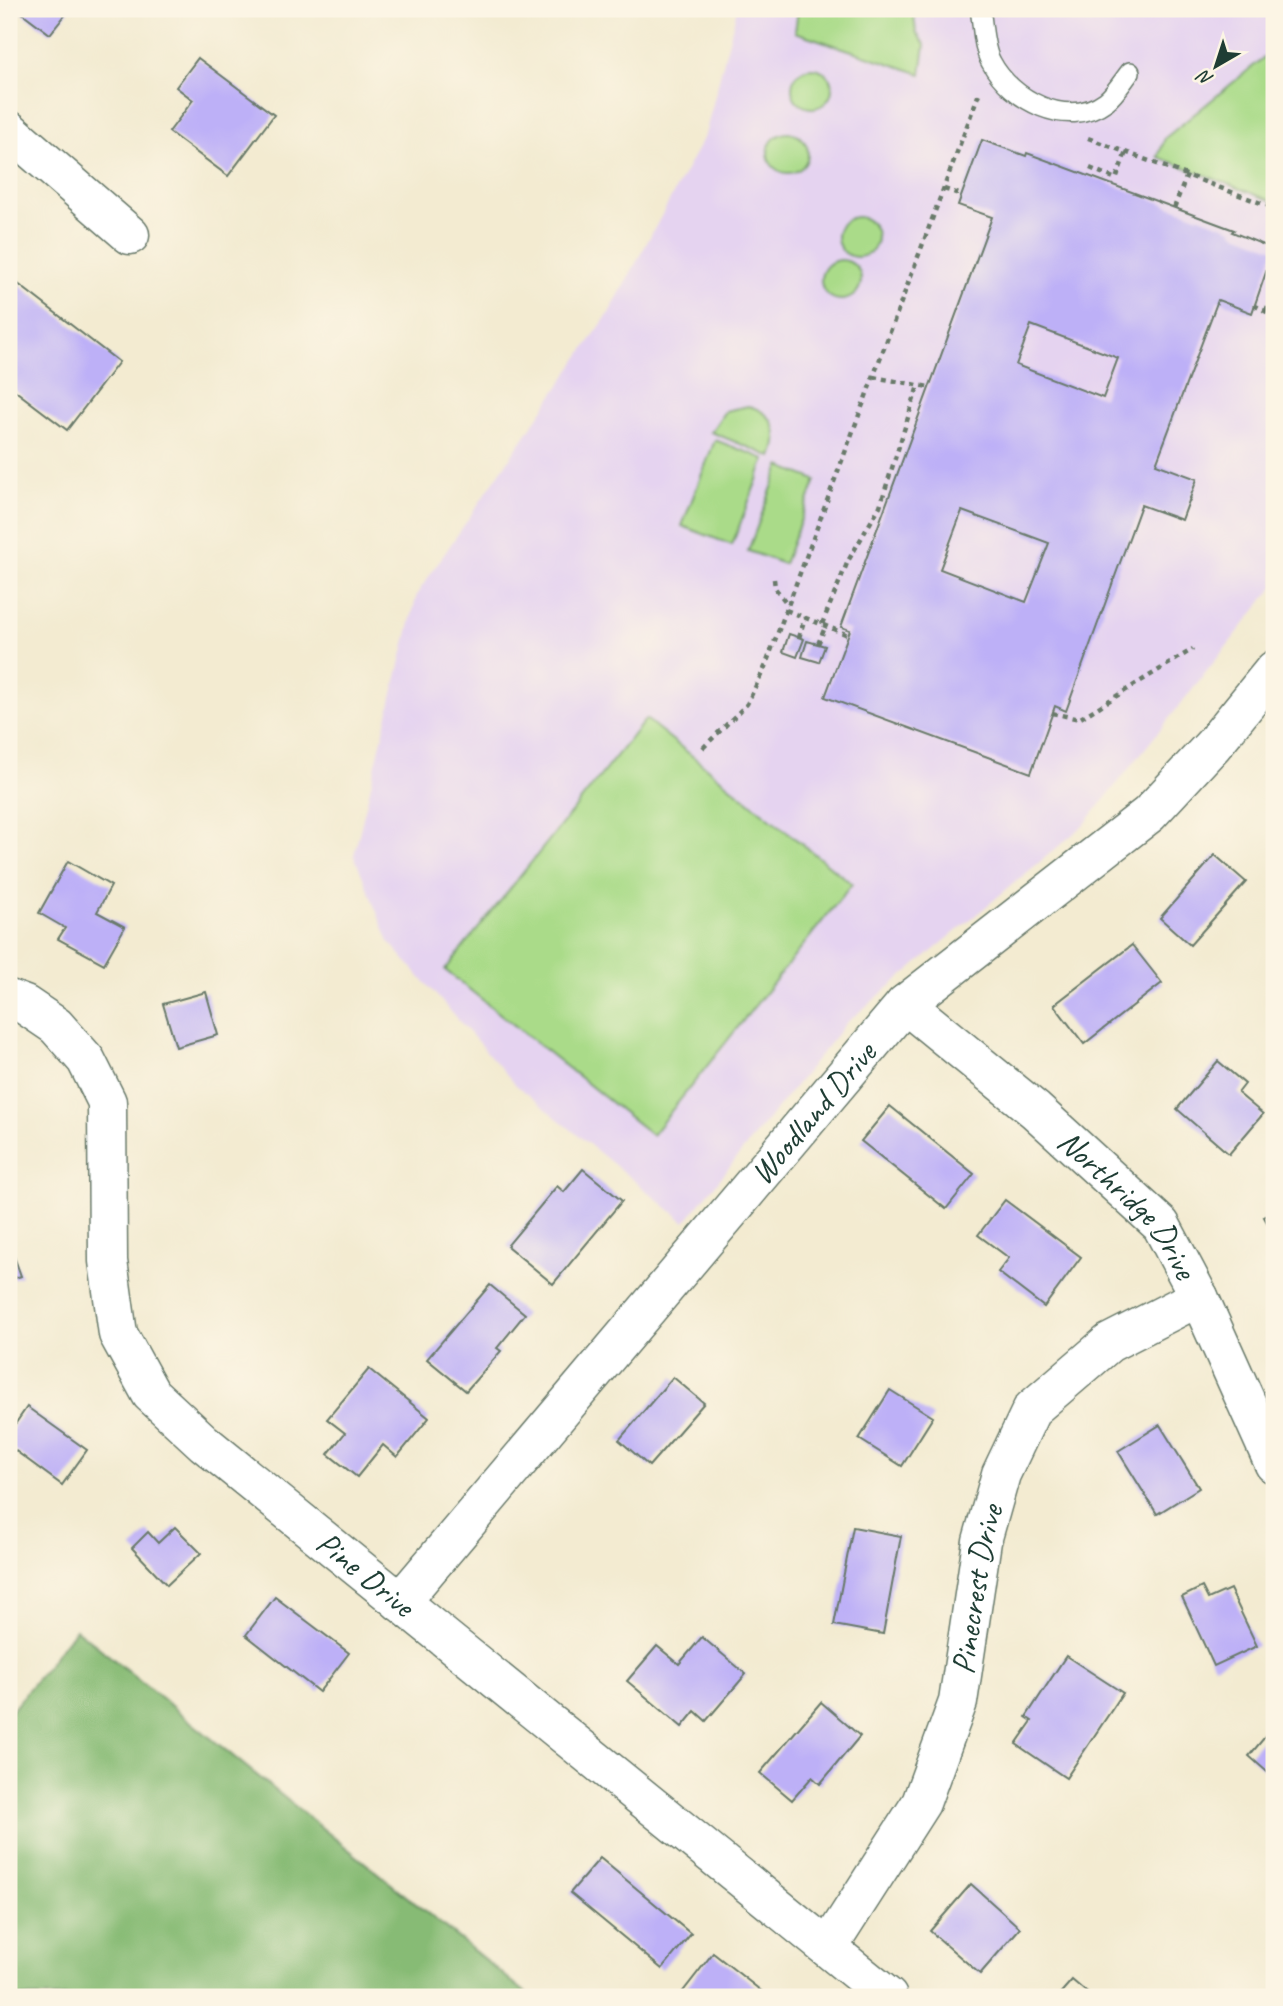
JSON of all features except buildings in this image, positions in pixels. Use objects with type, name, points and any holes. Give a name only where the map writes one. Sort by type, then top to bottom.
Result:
[{"type":"street","points":[[9,130],[130,235]]},
{"type":"street","name":"Woodland Drive","points":[[400,1602],[905,1004],[1149,814],[1213,745],[1274,670]]},
{"type":"street","name":"Pine Drive","points":[[9,999],[26,1005],[56,1026],[86,1060],[107,1102],[108,1262],[118,1334],[151,1394],[204,1443],[888,1997]]},
{"type":"street","name":"Northridge Drive","points":[[905,1004],[1035,1110],[1161,1225],[1199,1297],[1274,1464]]},
{"type":"street","name":"Pinecrest Drive","points":[[828,1948],[921,1803],[958,1702],[982,1541],[1001,1474],[1032,1409],[1109,1343],[1199,1297]]},
{"type":"lane","points":[[980,9],[989,61],[1010,88],[1043,108],[1078,114],[1106,101],[1130,72]]},
{"type":"path","points":[[703,748],[747,704],[765,667],[978,96],[990,101]]},
{"type":"path","points":[[1077,133],[1274,208]]},
{"type":"path","points":[[1090,168],[1116,179],[1126,152]]},
{"type":"path","points":[[1174,208],[1187,175]]},
{"type":"path","points":[[944,189],[962,195]]},
{"type":"path","points":[[1274,226],[1270,237],[1274,239]]},
{"type":"path","points":[[1266,311],[1274,289]]},
{"type":"path","points":[[1254,305],[1274,316]]},
{"type":"path","points":[[873,377],[929,387]]},
{"type":"path","points":[[818,644],[848,561],[880,506],[918,386]]},
{"type":"path","points":[[774,579],[775,588],[787,607],[848,635]]},
{"type":"path","points":[[799,638],[806,617]]},
{"type":"path","points":[[1052,713],[1079,719],[1193,649]]},
{"type":"shaded area","points":[[737,9],[1274,9],[1274,587],[1084,825],[846,1023],[685,1222],[516,1085],[389,942],[354,855],[417,594],[609,313],[705,135]]},
{"type":"green space","points":[[798,9],[913,9],[916,32],[925,45],[921,74],[795,32]]},
{"type":"green space","points":[[1274,49],[1274,202],[1158,157],[1165,138]]},
{"type":"green space","points":[[812,68],[826,74],[832,88],[826,102],[812,108],[798,102],[792,88],[798,74]]},
{"type":"green space","points":[[788,133],[802,139],[808,153],[802,167],[788,173],[774,167],[768,153],[774,139]]},
{"type":"green space","points":[[857,217],[871,223],[877,237],[871,251],[857,257],[843,251],[837,237],[843,223]]},
{"type":"green space","points":[[841,260],[855,266],[861,280],[855,294],[841,300],[827,294],[821,280],[827,266]]},
{"type":"green space","points":[[748,406],[764,413],[774,425],[776,440],[772,457],[711,432],[725,411]]},
{"type":"green space","points":[[715,440],[765,459],[732,545],[682,526]]},
{"type":"green space","points":[[780,466],[816,480],[784,564],[748,551]]},
{"type":"green space","points":[[646,719],[852,884],[652,1135],[445,970]]},
{"type":"green space","points":[[76,1629],[531,1997],[9,1997],[9,1714]]}]
